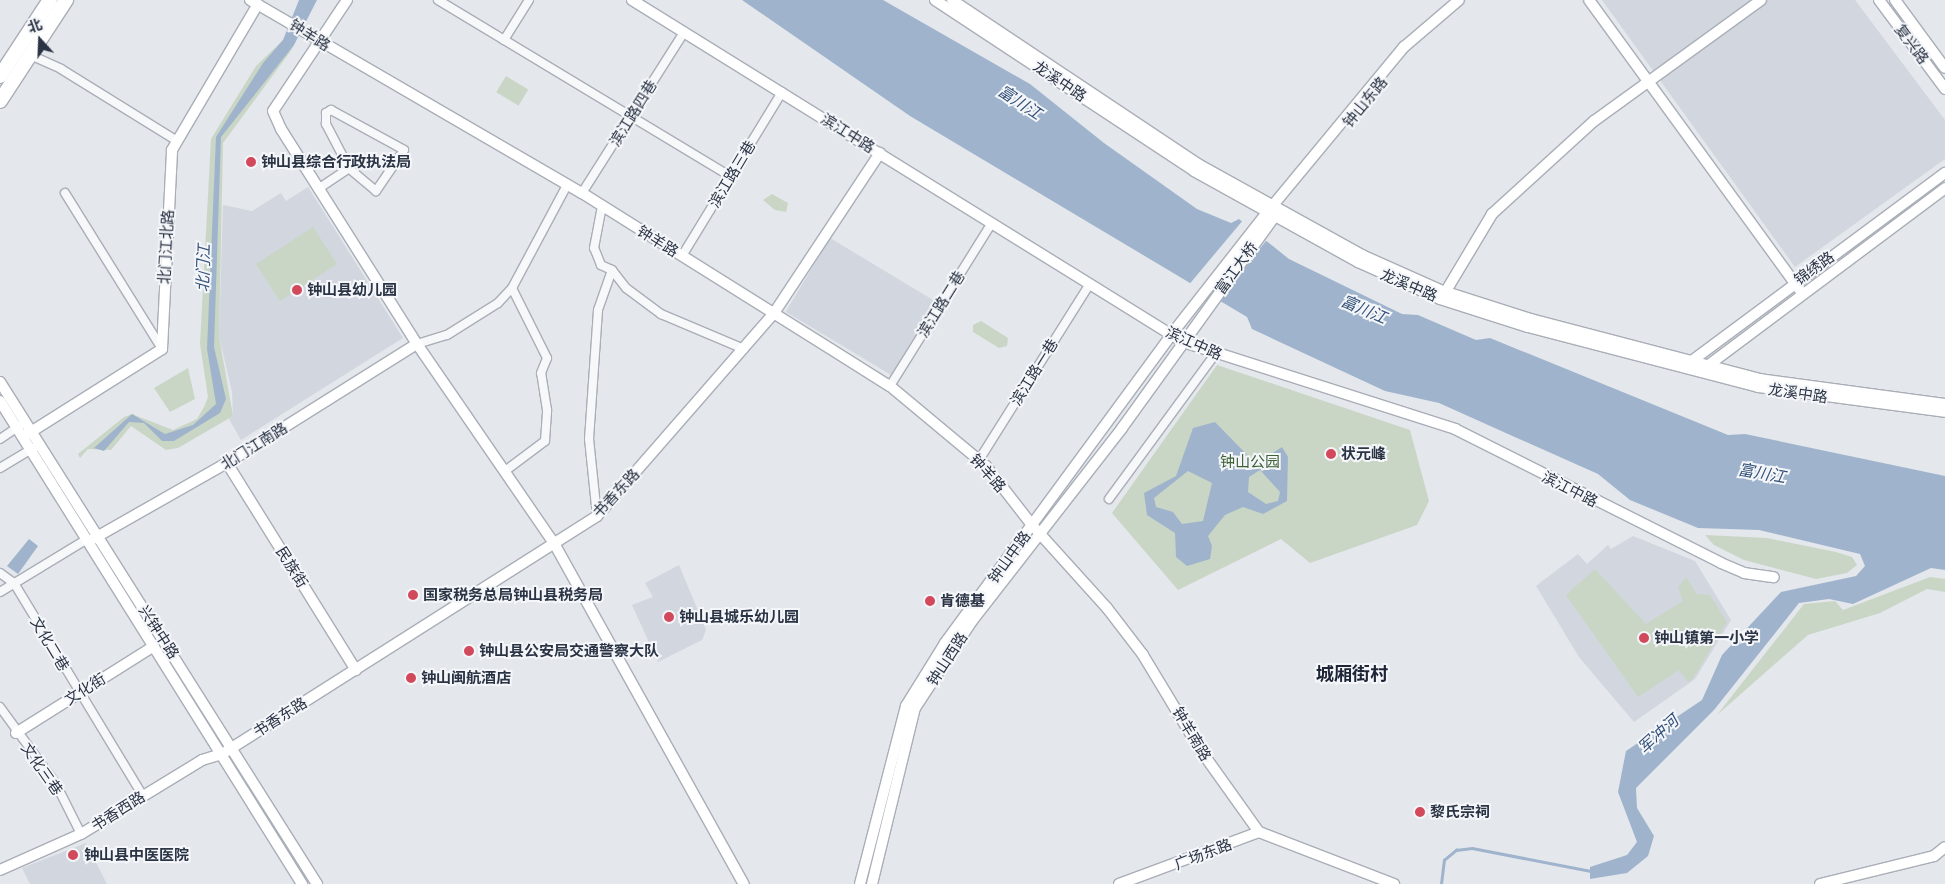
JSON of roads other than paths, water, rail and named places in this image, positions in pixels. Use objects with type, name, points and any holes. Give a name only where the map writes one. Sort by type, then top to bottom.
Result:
[{"type":"highway","points":[[0,101],[50,0]]},
{"type":"highway","points":[[0,76],[24,52],[66,0]]},
{"type":"street","points":[[347,0],[317,40],[273,111],[318,188],[417,344],[555,545],[744,884]]},
{"type":"street","points":[[438,0],[730,176]]},
{"type":"street","points":[[504,40],[528,0]]},
{"type":"street","name":"滨江中路","points":[[632,0],[1183,342],[1215,354],[1455,429],[1721,563],[1744,573],[1774,577]]},
{"type":"street","name":"龙溪中路","points":[[936,0],[1194,171],[1275,210]]},
{"type":"street","name":"龙溪中路","points":[[952,0],[1198,164],[1358,262],[1528,327],[1760,379],[1945,404]]},
{"type":"street","name":"钟山东路","points":[[1275,210],[1404,47],[1459,0]]},
{"type":"street","name":"钟山东路","points":[[1275,210],[1409,49],[1467,0]]},
{"type":"street","points":[[1589,0],[1802,293]]},
{"type":"street","points":[[1444,296],[1492,214],[1594,121],[1761,0]]},
{"type":"street","name":"复兴路","points":[[1879,0],[1945,89]]},
{"type":"street","name":"复兴路","points":[[1895,0],[1945,68]]},
{"type":"street","name":"钟羊路","points":[[254,2],[305,34],[582,193],[890,386],[979,460],[1036,529]]},
{"type":"street","name":"北门江北路","points":[[162,349],[164,249],[172,150],[254,2]]},
{"type":"street","name":"滨江路四巷","points":[[582,193],[684,32]]},
{"type":"street","points":[[24,52],[61,69],[177,141]]},
{"type":"street","name":"滨江路三巷","points":[[682,256],[782,92]]},
{"type":"street","points":[[331,110],[404,150],[376,190],[349,168],[326,124],[326,113],[331,110]]},
{"type":"street","name":"书香东路","points":[[232,747],[555,545],[598,516],[774,314],[880,153]]},
{"type":"street","points":[[318,188],[349,168]]},
{"type":"street","name":"锦绣路","points":[[1689,364],[1794,283],[1945,172]]},
{"type":"street","points":[[417,344],[447,335],[498,304],[512,288],[567,185]]},
{"type":"street","name":"锦绣路","points":[[1705,368],[1802,293],[1945,188]]},
{"type":"street","points":[[0,439],[24,430],[162,349],[65,193]]},
{"type":"street","points":[[602,206],[594,248],[601,265],[612,270],[626,288],[661,314],[744,349]]},
{"type":"street","name":"富江大桥","points":[[1190,311],[1275,210]]},
{"type":"street","name":"富江大桥","points":[[1197,321],[1275,210]]},
{"type":"street","name":"滨江路二巷","points":[[890,386],[992,223]]},
{"type":"street","points":[[598,516],[589,439],[598,310],[612,270]]},
{"type":"street","name":"滨江路一巷","points":[[979,460],[1090,284]]},
{"type":"street","points":[[504,471],[545,441],[547,410],[541,373],[547,358],[512,288]]},
{"type":"street","name":"钟山中路","points":[[860,884],[906,706],[946,643],[1036,529],[1171,335],[1190,311]]},
{"type":"street","name":"钟山西路","points":[[872,884],[915,708],[1036,529],[1183,342],[1197,321]]},
{"type":"street","name":"北门江南路","points":[[99,539],[227,463],[417,344]]},
{"type":"street","points":[[1109,499],[1215,354]]},
{"type":"street","name":"龙溪中路","points":[[1705,368],[1758,387],[1945,412]]},
{"type":"street","name":"兴钟中路","points":[[0,382],[24,430],[87,539],[302,884]]},
{"type":"street","name":"兴钟中路","points":[[0,401],[24,430]]},
{"type":"street","points":[[0,468],[34,447]]},
{"type":"street","name":"兴钟中路","points":[[34,447],[99,539],[317,884]]},
{"type":"street","name":"民族街","points":[[227,463],[356,670]]},
{"type":"street","name":"钟羊南路","points":[[1036,529],[1143,655],[1199,748],[1258,832]]},
{"type":"street","points":[[0,592],[87,539],[99,539]]},
{"type":"street","name":"文化二巷","points":[[0,572],[14,583],[143,796]]},
{"type":"street","name":"文化街","points":[[16,733],[154,646]]},
{"type":"street","name":"文化三巷","points":[[0,707],[16,733],[56,784],[81,834]]},
{"type":"street","name":"书香西路","points":[[0,870],[81,834],[202,760],[222,754],[232,747]]},
{"type":"street","points":[[1258,832],[1394,884]]},
{"type":"street","name":"广场东路","points":[[1119,884],[1258,832]]},
{"type":"street","points":[[1820,884],[1934,856],[1945,847]]},
{"type":"water","points":[[299,0],[317,0],[294,45],[221,137],[214,347],[226,399],[220,413],[174,441],[162,441],[144,423],[129,422],[104,451],[94,448],[132,414],[165,434],[193,425],[216,404],[207,349],[216,137],[263,63],[283,40]]},
{"type":"water","name":"富川江","points":[[742,0],[883,0],[1030,84],[1104,143],[1197,209],[1231,223],[1239,219],[1289,259],[1402,314],[1418,315],[1476,340],[1490,338],[1728,435],[1745,434],[1945,476],[1945,570],[1931,568],[1853,604],[1829,599],[1799,603],[1714,710],[1636,788],[1637,808],[1654,836],[1648,856],[1627,873],[1590,879],[1590,867],[1627,855],[1637,842],[1618,792],[1626,751],[1702,700],[1722,655],[1781,592],[1856,576],[1865,566],[1860,554],[1759,530],[1698,528],[1630,500],[1598,474],[1439,403],[1385,391],[1252,329],[1247,317],[910,116]]},
{"type":"water","points":[[1215,422],[1256,464],[1282,447],[1288,457],[1287,501],[1263,514],[1243,507],[1225,515],[1208,536],[1212,546],[1210,559],[1187,566],[1176,557],[1175,533],[1147,515],[1144,493],[1176,476],[1193,428]],"holes":[[[1260,470],[1280,492],[1278,501],[1266,504],[1248,492],[1249,477]],[[1188,471],[1212,483],[1203,521],[1182,524],[1173,512],[1156,507],[1154,498]]]},
{"type":"water","points":[[29,539],[38,546],[18,574],[7,566]]},
{"type":"waterway","name":"军冲河","points":[[1441,884],[1444,860],[1456,850],[1472,848],[1592,871]]},
{"type":"place","name":"钟山县综合行政执法局","points":[[251,162]]},
{"type":"place","name":"钟山县幼儿园","points":[[297,290]]},
{"type":"place","name":"状元峰","points":[[1331,454]]},
{"type":"place","name":"国家税务总局钟山县税务局","points":[[413,595]]},
{"type":"place","name":"肯德基","points":[[930,601]]},
{"type":"place","name":"钟山县城乐幼儿园","points":[[669,617]]},
{"type":"place","name":"钟山镇第一小学","points":[[1644,638]]},
{"type":"place","name":"钟山县公安局交通警察大队","points":[[469,651]]},
{"type":"place","name":"钟山闽航酒店","points":[[411,678]]},
{"type":"place","name":"黎氏宗祠","points":[[1420,812]]},
{"type":"place","name":"钟山县中医医院","points":[[73,855]]},
{"type":"district","name":"城厢街村","points":[[1352,673]]},
{"type":"water label","name":"北门江","points":[[203,268]]},
{"type":"park label","name":"钟山公园","points":[[1250,462]]}]
